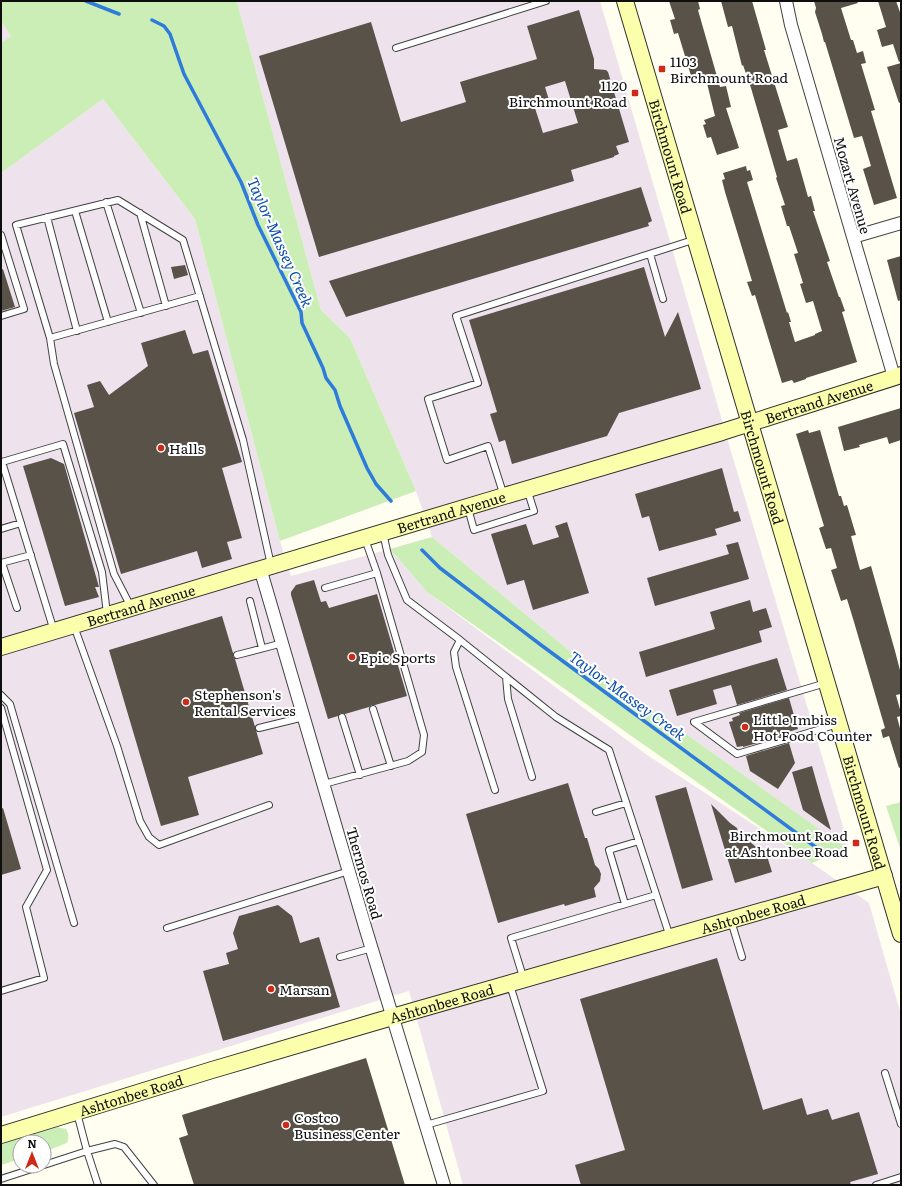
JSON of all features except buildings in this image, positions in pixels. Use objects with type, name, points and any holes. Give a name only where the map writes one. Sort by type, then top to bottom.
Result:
[{"type":"street","name":"Birchmount Road","points":[[625,1],[901,934]]},
{"type":"street","name":"Mozart Avenue","points":[[786,1],[791,25],[853,237],[897,376]]},
{"type":"street","points":[[853,237],[901,223]]},
{"type":"street","name":"Bertrand Avenue","points":[[1,647],[467,506],[750,424],[897,376]]},
{"type":"street","name":"Thermos Road","points":[[266,567],[282,643],[444,1185]]},
{"type":"street","name":"Ashtonbee Road","points":[[1,1135],[393,1016],[517,982],[884,876]]},
{"type":"lane","points":[[396,48],[546,1]]},
{"type":"lane","points":[[131,607],[114,574],[54,364],[50,338],[16,225],[118,200],[183,240],[243,440],[266,567]]},
{"type":"lane","points":[[106,202],[141,313]]},
{"type":"lane","points":[[75,210],[108,322]]},
{"type":"lane","points":[[140,213],[166,306]]},
{"type":"lane","points":[[47,217],[77,331]]},
{"type":"lane","points":[[1,236],[24,309],[1,316]]},
{"type":"lane","points":[[504,496],[488,446],[447,460],[428,399],[478,383],[456,316],[696,239]]},
{"type":"lane","points":[[650,254],[663,299]]},
{"type":"lane","points":[[50,338],[200,296]]},
{"type":"lane","points":[[54,631],[2,463],[63,444],[102,572],[108,614]]},
{"type":"lane","points":[[467,506],[474,530],[534,511],[526,489]]},
{"type":"lane","points":[[1,529],[21,523]]},
{"type":"lane","points":[[383,532],[388,555],[407,600],[460,640],[556,717],[609,750],[670,937]]},
{"type":"lane","points":[[324,784],[408,761],[422,752],[424,735],[377,573],[365,537]]},
{"type":"lane","points":[[17,608],[2,563],[31,555]]},
{"type":"lane","points":[[325,588],[377,573]]},
{"type":"lane","points":[[250,601],[262,648]]},
{"type":"lane","points":[[74,624],[124,769],[140,821],[149,837],[159,845],[269,805]]},
{"type":"lane","points":[[460,640],[454,652],[456,667],[495,790]]},
{"type":"lane","points":[[238,655],[282,643]]},
{"type":"lane","points":[[506,677],[508,699],[532,777]]},
{"type":"lane","points":[[827,682],[694,722],[737,754],[840,724]]},
{"type":"lane","points":[[1,695],[10,704],[74,923]]},
{"type":"lane","points":[[1,708],[47,870],[26,907],[44,978],[1,991]]},
{"type":"lane","points":[[373,709],[391,766]]},
{"type":"lane","points":[[342,717],[360,775]]},
{"type":"lane","points":[[259,728],[304,718]]},
{"type":"lane","points":[[596,812],[626,803]]},
{"type":"lane","points":[[625,904],[608,850],[639,841]]},
{"type":"lane","points":[[167,928],[349,871]]},
{"type":"lane","points":[[426,1125],[543,1090],[517,982],[511,938],[656,895]]},
{"type":"lane","points":[[731,919],[742,957]]},
{"type":"lane","points":[[340,957],[372,948]]},
{"type":"lane","points":[[885,1073],[901,1124]]},
{"type":"lane","points":[[76,1112],[98,1185]]},
{"type":"lane","points":[[52,1162],[115,1144],[124,1147],[154,1185]]},
{"type":"lane","points":[[1,1179],[16,1174]]},
{"type":"lane","points":[[876,1185],[901,1177]]},
{"type":"shaded area","points":[[600,1],[730,448],[844,830],[846,848],[571,652],[432,537],[416,491],[350,338],[321,310],[237,2]]},
{"type":"shaded area","points":[[1,21],[11,36],[1,43]]},
{"type":"shaded area","points":[[103,99],[195,219],[280,541],[291,576],[390,549],[427,592],[647,755],[812,863],[869,903],[901,1015],[901,1185],[463,1185],[409,991],[1,1117],[1,173]]},
{"type":"green space","points":[[1,1],[239,1],[237,2],[321,310],[350,338],[416,491],[280,541],[195,219],[103,99],[1,173],[1,43],[11,36],[1,21]]},
{"type":"green space","points":[[432,537],[571,652],[846,848],[812,863],[427,592],[390,549]]},
{"type":"green space","points":[[901,802],[901,851],[886,806]]},
{"type":"green space","points":[[57,1127],[66,1129],[68,1132],[68,1139],[67,1143],[52,1149],[52,1134],[34,1134]]},
{"type":"green space","points":[[12,1141],[12,1162],[1,1165],[1,1144]]},
{"type":"waterway","name":"Taylor-Massey Creek","points":[[86,1],[119,14]]},
{"type":"waterway","name":"Taylor-Massey Creek","points":[[152,20],[164,26],[170,34],[184,74],[241,182],[258,225],[301,312],[302,323],[323,368],[326,378],[335,390],[340,406],[367,468],[376,484],[391,501]]},
{"type":"waterway","name":"Taylor-Massey Creek","points":[[422,550],[440,568],[541,645],[825,854]]},
{"type":"place","name":"1103 Birchmount Road","points":[[662,69]]},
{"type":"place","name":"1120 Birchmount Road","points":[[635,93]]},
{"type":"place","name":"Halls","points":[[161,448]]},
{"type":"place","name":"Epic Sports","points":[[352,657]]},
{"type":"place","name":"Stephenson's Rental Services","points":[[186,702]]},
{"type":"place","name":"Little Imbiss Hot Food Counter","points":[[745,727]]},
{"type":"place","name":"Birchmount Road at Ashtonbee Road","points":[[856,843]]},
{"type":"place","name":"Marsan","points":[[271,989]]},
{"type":"place","name":"Costco Business Center","points":[[286,1125]]}]
